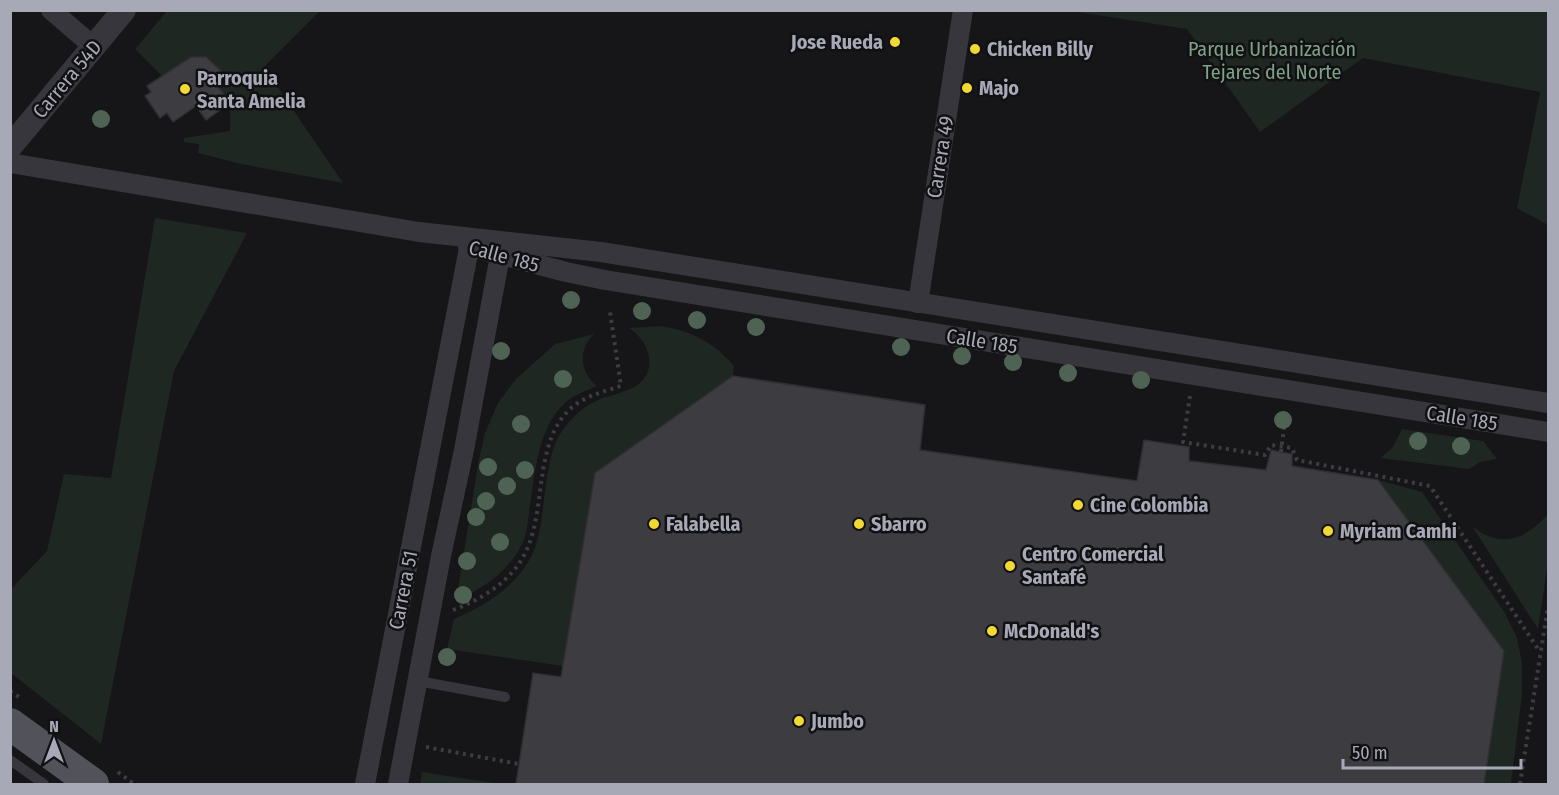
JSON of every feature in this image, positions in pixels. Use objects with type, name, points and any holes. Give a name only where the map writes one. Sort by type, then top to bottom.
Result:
[{"type":"main road","points":[[10,724],[93,784]]},
{"type":"street","points":[[51,10],[94,47]]},
{"type":"street","name":"Carrera 54D","points":[[10,147],[124,10]]},
{"type":"street","name":"Carrera 49","points":[[918,303],[963,10]]},
{"type":"street","name":"Calle 185","points":[[10,163],[471,242],[605,280],[1548,432]]},
{"type":"street","name":"Carrera 51","points":[[365,784],[471,242]]},
{"type":"street","name":"Calle 185","points":[[502,249],[601,252],[1548,403]]},
{"type":"street","name":"Carrera 51","points":[[398,784],[502,249]]},
{"type":"street","points":[[442,396],[464,400],[472,407]]},
{"type":"lane","points":[[418,681],[506,697]]},
{"type":"lane","points":[[10,760],[44,784]]},
{"type":"path","points":[[449,611],[477,601],[500,584],[528,547],[548,444],[557,424],[568,410],[585,399],[621,386],[610,312]]},
{"type":"path","points":[[1190,395],[1183,442],[1265,455],[1270,445],[1281,449],[1292,448],[1297,460],[1430,486],[1538,649]]},
{"type":"path","points":[[1281,449],[1286,409]]},
{"type":"path","points":[[1520,784],[1548,606]]},
{"type":"path","points":[[425,747],[519,764]]},
{"type":"green space","points":[[167,11],[320,11],[264,67],[343,183],[241,164],[198,153],[199,144],[184,142],[184,138],[230,131],[230,103],[217,85],[221,71],[206,57],[191,57],[162,76],[135,49]]},
{"type":"green space","name":"Parque Urbanización Tejares del Norte","points":[[1071,11],[1548,11],[1548,225],[1517,208],[1540,92],[1363,58],[1260,132],[1187,29]]},
{"type":"green space","points":[[155,218],[247,233],[174,371],[101,744],[11,673],[11,589],[47,551],[64,474],[111,478]]},
{"type":"green space","points":[[662,326],[683,331],[711,345],[734,366],[733,376],[595,473],[563,666],[447,649],[454,619],[478,608],[501,592],[528,562],[539,534],[551,456],[562,431],[588,405],[630,389],[646,376],[649,368],[647,350],[637,334],[629,328]]},
{"type":"green space","points":[[594,334],[585,347],[583,360],[587,374],[597,386],[568,401],[548,425],[539,452],[523,542],[511,562],[503,570],[477,590],[456,601],[479,459],[485,433],[498,403],[516,379],[555,344]]},
{"type":"green space","points":[[1402,429],[1483,441],[1497,459],[1480,462],[1469,469],[1380,458],[1393,447]]},
{"type":"green space","points":[[1378,480],[1422,492],[1505,613],[1517,638],[1522,663],[1522,694],[1511,784],[1484,784],[1503,651]]},
{"type":"green space","points":[[1548,514],[1548,562],[1538,629],[1472,526],[1493,537],[1512,538],[1530,530]]},
{"type":"green space","points":[[422,772],[501,784],[420,784]]},
{"type":"building","name":"Parroquia Santa Amelia","points":[[191,57],[206,57],[221,71],[217,85],[230,103],[206,120],[196,106],[173,122],[167,113],[160,118],[145,96],[151,92],[147,86]]},
{"type":"building","name":"Centro Comercial Santafé","points":[[733,376],[925,405],[920,450],[1137,481],[1144,440],[1189,447],[1189,461],[1266,470],[1271,450],[1292,454],[1292,466],[1378,480],[1504,651],[1484,784],[516,784],[533,673],[561,677],[595,473]]},
{"type":"place","name":"Jose Rueda","points":[[895,42]]},
{"type":"place","name":"Chicken Billy","points":[[975,49]]},
{"type":"place","name":"Majo","points":[[967,88]]},
{"type":"place","name":"Parroquia Santa Amelia","points":[[185,89]]},
{"type":"place","name":"Cine Colombia","points":[[1078,505]]},
{"type":"place","name":"Falabella","points":[[654,524]]},
{"type":"place","name":"Sbarro","points":[[859,524]]},
{"type":"place","name":"Myriam Camhi","points":[[1328,531]]},
{"type":"place","name":"Centro Comercial Santafé","points":[[1010,566]]},
{"type":"place","name":"McDonald's","points":[[992,631]]},
{"type":"place","name":"Jumbo","points":[[799,721]]}]
